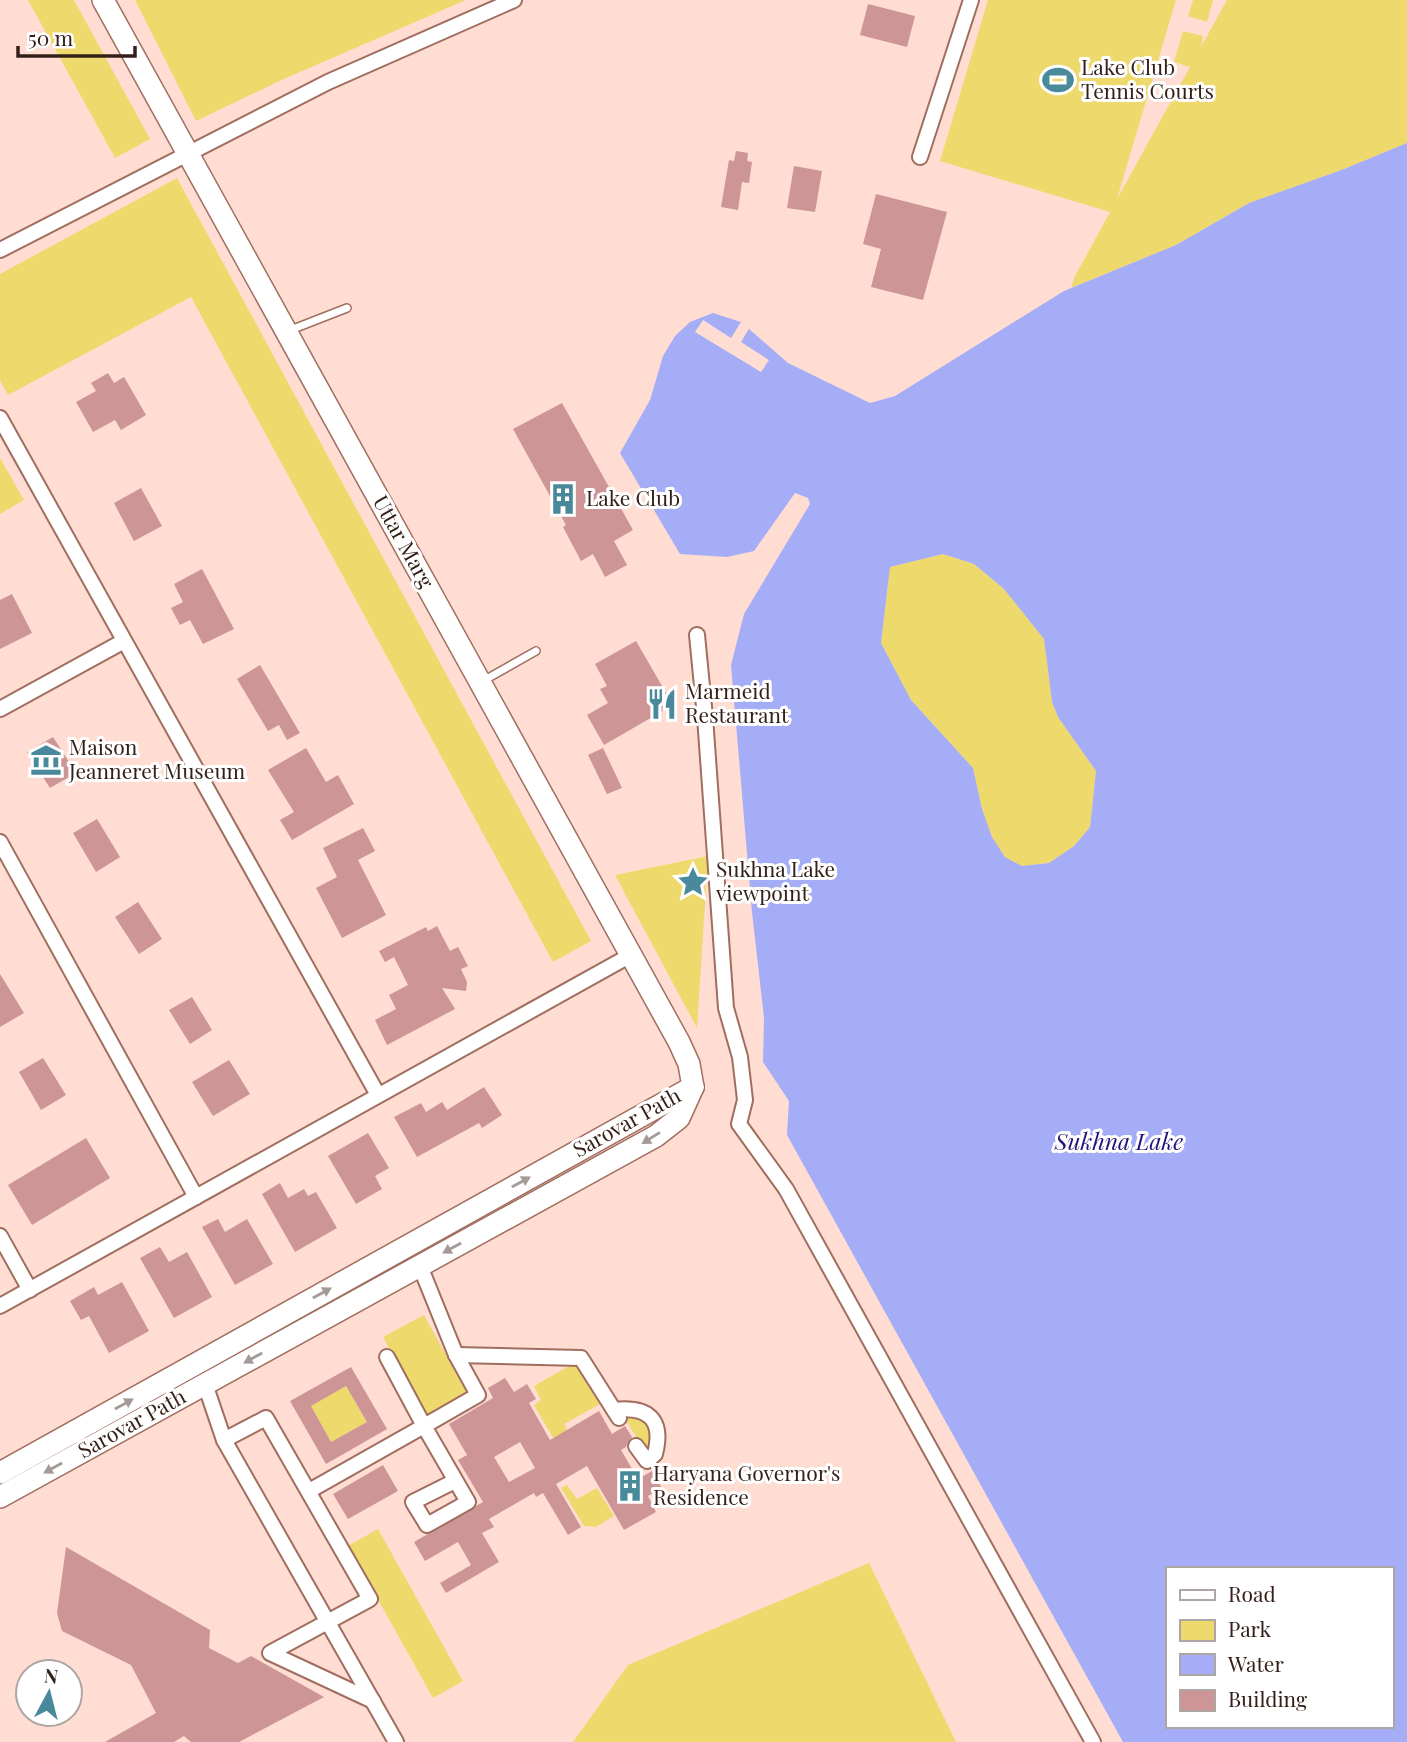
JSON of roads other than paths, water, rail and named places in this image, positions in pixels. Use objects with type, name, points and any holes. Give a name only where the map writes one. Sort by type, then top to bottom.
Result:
[{"type":"main road","name":"Uttar Marg","points":[[103,0],[679,1042],[689,1064],[692,1087]]},
{"type":"main road","name":"Sarovar Path","points":[[0,1497],[656,1136],[679,1118],[692,1087]]},
{"type":"main road","name":"Sarovar Path","points":[[0,1473],[692,1087]]},
{"type":"street","points":[[0,250],[328,82],[514,0]]},
{"type":"street","points":[[920,157],[971,0]]},
{"type":"street","points":[[0,418],[378,1095]]},
{"type":"street","points":[[697,635],[726,1008],[740,1058],[745,1100],[739,1124],[786,1189],[1093,1742]]},
{"type":"street","points":[[0,709],[124,640]]},
{"type":"street","points":[[0,842],[196,1197]]},
{"type":"street","points":[[0,1306],[631,955]]},
{"type":"street","points":[[0,1236],[30,1290]]},
{"type":"street","points":[[309,1491],[478,1395],[456,1355],[421,1266]]},
{"type":"street","points":[[456,1355],[581,1358],[616,1414],[639,1410],[650,1416],[655,1423],[658,1435],[655,1454],[647,1461],[636,1446]]},
{"type":"street","points":[[387,1357],[455,1481]]},
{"type":"street","points":[[205,1384],[224,1440],[396,1742]]},
{"type":"street","points":[[224,1440],[266,1418],[370,1599],[270,1653],[373,1700]]},
{"type":"lane","points":[[287,331],[347,308]]},
{"type":"lane","points":[[480,682],[536,651]]},
{"type":"water","name":"Sukhna Lake","points":[[1407,143],[1407,1742],[1123,1742],[787,1135],[789,1101],[763,1062],[764,1018],[731,665],[744,614],[810,504],[808,498],[795,493],[754,551],[727,557],[680,554],[620,453],[650,400],[663,356],[675,336],[690,322],[713,313],[741,322],[788,363],[870,403],[895,396],[1064,291],[1176,245],[1249,203]],"holes":[[[943,554],[974,564],[1004,589],[1044,639],[1052,702],[1058,717],[1096,771],[1090,827],[1074,846],[1049,863],[1022,866],[1005,857],[992,837],[982,809],[973,768],[911,700],[881,643],[890,567]]]},
{"type":"place","name":"Lake Club Tennis Courts","points":[[1058,80]]},
{"type":"place","name":"Lake Club","points":[[563,499]]},
{"type":"place","name":"Marmeid Restaurant","points":[[662,704]]},
{"type":"place","name":"Maison Jeanneret Museum","points":[[46,760]]},
{"type":"place","name":"Sukhna Lake viewpoint","points":[[693,882]]},
{"type":"place","name":"Haryana Governor's Residence","points":[[630,1486]]}]
